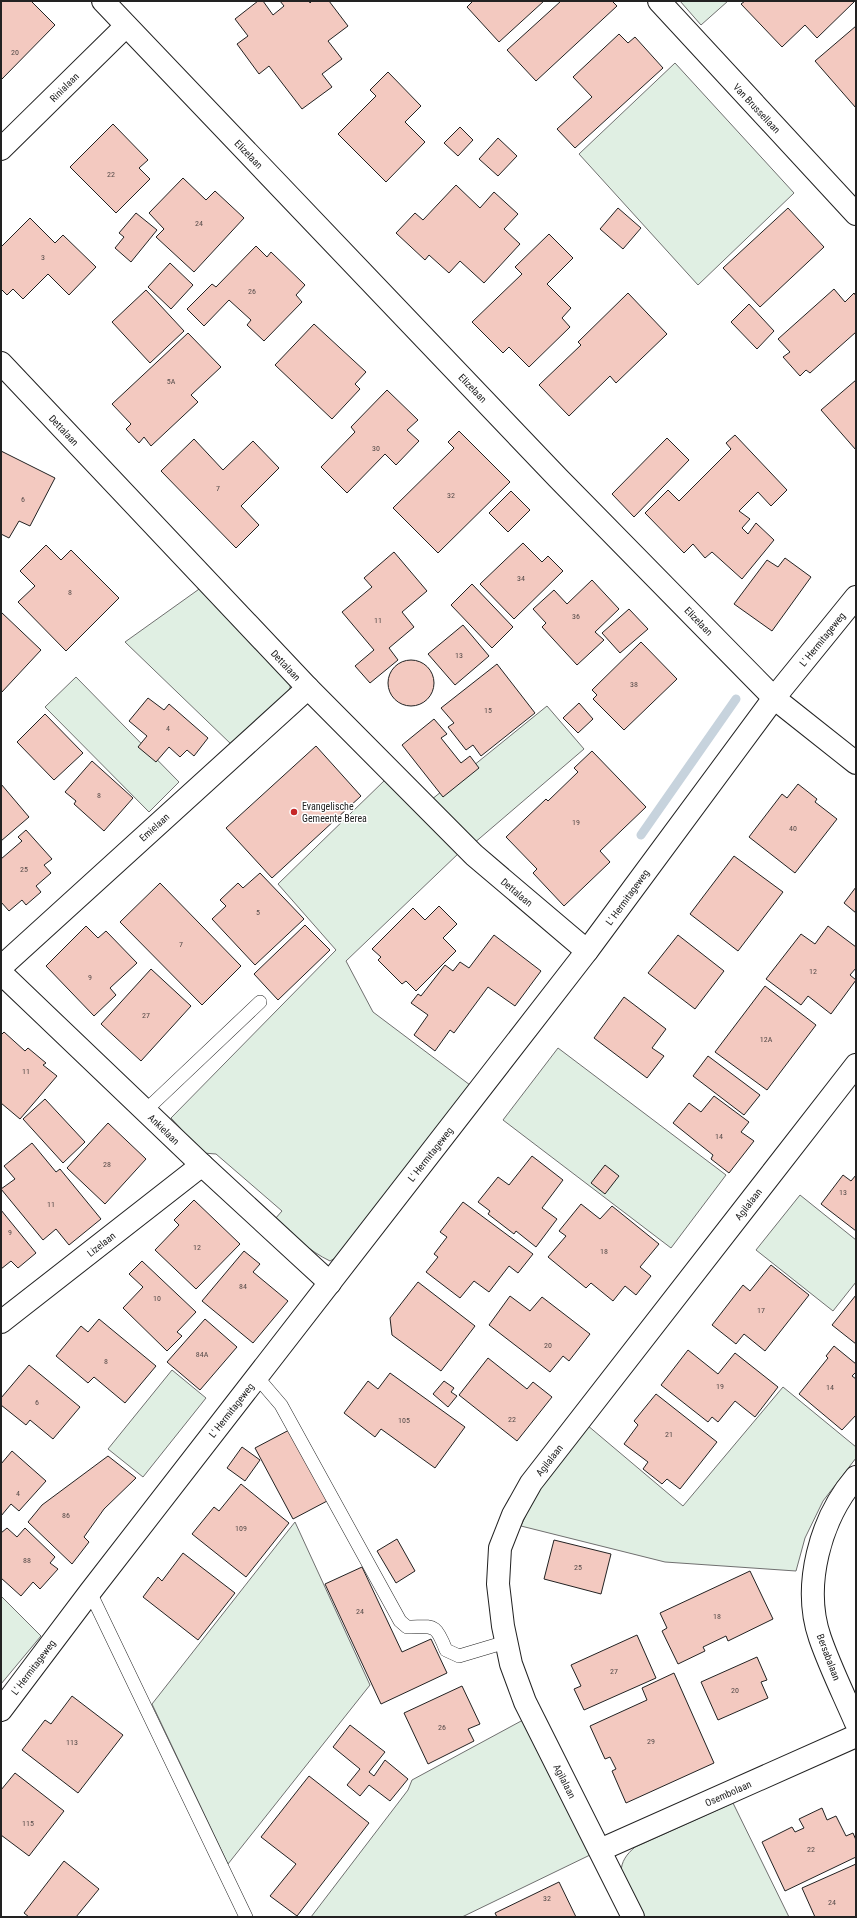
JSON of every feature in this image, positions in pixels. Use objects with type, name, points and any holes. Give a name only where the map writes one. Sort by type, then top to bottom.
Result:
[{"type":"street","name":"Elizelaan","points":[[103,1],[553,472],[774,698],[856,763]]},
{"type":"street","name":"Van Brussellaan","points":[[659,1],[856,214]]},
{"type":"street","name":"Rinialaan","points":[[1,149],[126,26]]},
{"type":"street","name":"Dettalaan","points":[[1,363],[308,688],[474,855],[587,951]]},
{"type":"street","name":"L' Hermitageweg","points":[[1,1710],[90,1592],[587,951],[774,698],[856,597]]},
{"type":"street","name":"Emielaan","points":[[1,967],[308,688]]},
{"type":"street","name":"Ankielaan","points":[[1,973],[202,1165],[330,1284]]},
{"type":"street","name":"Agilalaan","points":[[633,1917],[525,1702],[511,1664],[506,1642],[498,1584],[500,1548],[513,1515],[531,1483],[856,1065]]},
{"type":"street","name":"Lizelaan","points":[[1,1322],[202,1165]]},
{"type":"street","name":"Bersabalaan","points":[[856,1477],[827,1525],[820,1544],[813,1582],[813,1603],[820,1638],[856,1723]]},
{"type":"street","name":"Osembolaan","points":[[600,1850],[856,1736]]},
{"type":"lane","points":[[145,1111],[260,1002]]},
{"type":"lane","points":[[257,1377],[281,1405],[400,1621],[407,1627],[426,1626],[433,1628],[439,1632],[446,1650],[459,1656],[506,1642]]},
{"type":"lane","points":[[90,1592],[246,1917]]},
{"type":"green space","points":[[680,1],[728,1],[701,25]]},
{"type":"green space","points":[[675,63],[794,193],[698,285],[579,154]]},
{"type":"green space","points":[[202,587],[291,679],[290,688],[285,698],[232,745],[125,642]]},
{"type":"green space","points":[[76,677],[179,782],[149,812],[45,707]]},
{"type":"green space","points":[[547,706],[584,749],[473,844],[431,800]]},
{"type":"green space","points":[[387,778],[460,852],[346,961],[373,1012],[470,1085],[339,1256],[330,1261],[308,1248],[288,1231],[275,1219],[282,1211],[216,1154],[203,1153],[171,1118],[336,950],[278,884]]},
{"type":"green space","points":[[558,1048],[726,1175],[671,1248],[503,1120]]},
{"type":"green space","points":[[800,1195],[856,1240],[856,1282],[833,1311],[756,1250]]},
{"type":"green space","points":[[172,1370],[206,1398],[143,1477],[108,1449]]},
{"type":"green space","points":[[783,1387],[856,1447],[856,1458],[823,1501],[805,1538],[796,1571],[665,1562],[521,1526],[535,1494],[587,1425],[683,1506]]},
{"type":"green space","points":[[295,1522],[370,1685],[228,1864],[152,1704]]},
{"type":"green space","points":[[1,1596],[41,1636],[1,1684]]},
{"type":"green space","points":[[523,1720],[590,1855],[462,1917],[311,1917],[408,1790],[412,1780]]},
{"type":"green space","points":[[733,1803],[789,1917],[642,1917],[621,1873],[623,1861],[627,1855],[635,1847]]},
{"type":"building","points":[[1,1],[31,1],[55,25],[1,80]]},
{"type":"building","points":[[258,1],[263,1],[273,15],[284,6],[280,1],[309,1],[310,3],[312,1],[329,1],[348,26],[328,41],[342,59],[322,74],[332,87],[302,109],[269,66],[259,74],[237,44],[248,36],[235,19]]},
{"type":"building","points":[[473,1],[544,1],[499,42],[467,7]]},
{"type":"building","points":[[561,1],[612,1],[617,6],[536,81],[507,50]]},
{"type":"building","points":[[745,1],[855,1],[817,38],[805,25],[782,47],[741,4]]},
{"type":"building","points":[[856,26],[856,108],[815,61]]},
{"type":"building","points":[[619,34],[628,43],[635,37],[663,68],[575,148],[557,129],[592,97],[573,77]]},
{"type":"building","points":[[388,72],[421,106],[405,122],[425,142],[386,182],[338,134],[376,96],[370,90]]},
{"type":"building","points":[[113,124],[148,160],[139,168],[150,179],[116,213],[70,167]]},
{"type":"building","points":[[460,127],[473,140],[458,156],[444,143]]},
{"type":"building","points":[[498,138],[517,156],[498,176],[479,159]]},
{"type":"building","points":[[183,178],[206,200],[215,191],[244,218],[194,272],[156,237],[164,229],[149,213]]},
{"type":"building","points":[[456,185],[480,208],[494,192],[518,214],[504,229],[520,244],[484,283],[460,261],[449,273],[429,255],[425,260],[396,233],[415,213],[423,220]]},
{"type":"building","points":[[618,208],[641,228],[623,249],[600,229]]},
{"type":"building","points":[[788,208],[824,247],[760,307],[723,268]]},
{"type":"building","points":[[136,213],[157,230],[131,262],[115,248],[124,237],[119,233]]},
{"type":"building","points":[[30,218],[55,243],[63,235],[96,267],[69,295],[48,274],[23,299],[13,289],[7,295],[1,289],[1,247]]},
{"type":"building","points":[[549,234],[573,258],[547,284],[571,308],[562,318],[570,327],[529,367],[509,347],[503,353],[472,322],[522,274],[515,267]]},
{"type":"building","points":[[256,246],[267,257],[271,252],[305,285],[296,295],[302,302],[264,341],[247,325],[251,320],[229,300],[204,326],[187,309],[212,284],[216,287]]},
{"type":"building","points":[[170,263],[193,285],[171,309],[148,287]]},
{"type":"building","points":[[834,289],[845,302],[854,293],[856,296],[856,332],[810,373],[806,370],[800,376],[783,357],[790,352],[778,339]]},
{"type":"building","points":[[146,290],[184,331],[150,363],[112,322]]},
{"type":"building","points":[[628,293],[667,334],[616,383],[610,376],[569,416],[539,385],[581,345],[578,342]]},
{"type":"building","points":[[749,304],[774,331],[757,349],[731,322]]},
{"type":"building","points":[[314,324],[366,372],[355,384],[360,389],[332,419],[275,365]]},
{"type":"building","points":[[188,333],[221,367],[191,395],[198,402],[151,446],[144,437],[139,443],[126,429],[131,424],[112,404]]},
{"type":"building","points":[[856,380],[856,450],[821,410]]},
{"type":"building","points":[[387,390],[418,420],[407,430],[419,441],[396,465],[385,454],[347,493],[321,467],[355,432],[351,427]]},
{"type":"building","points":[[459,431],[510,482],[438,553],[393,508],[454,448],[448,442]]},
{"type":"building","points":[[735,435],[787,490],[771,506],[758,492],[739,511],[750,519],[742,528],[748,534],[756,523],[774,540],[742,579],[712,552],[705,558],[693,544],[684,553],[645,513],[668,490],[679,501],[731,449],[726,443]]},
{"type":"building","points":[[667,438],[689,460],[634,517],[612,494]]},
{"type":"building","points":[[194,439],[223,470],[253,441],[279,468],[241,506],[259,525],[236,548],[161,471]]},
{"type":"building","points":[[1,451],[55,478],[30,526],[19,521],[9,538],[1,534]]},
{"type":"building","points":[[511,491],[530,510],[508,532],[489,513]]},
{"type":"building","points":[[523,543],[542,562],[548,556],[563,571],[514,619],[480,584]]},
{"type":"building","points":[[46,545],[61,560],[71,550],[119,598],[66,651],[18,602],[35,586],[20,571]]},
{"type":"building","points":[[394,552],[427,591],[402,612],[414,627],[389,648],[398,660],[370,683],[355,666],[374,650],[342,612],[372,587],[364,578]]},
{"type":"building","points":[[785,558],[811,577],[772,631],[734,604],[767,560],[778,567]]},
{"type":"building","points":[[592,580],[619,609],[595,632],[604,640],[577,665],[542,627],[546,623],[533,609],[554,590],[567,604]]},
{"type":"building","points":[[472,584],[513,627],[492,648],[451,605]]},
{"type":"building","points":[[629,609],[648,629],[620,653],[602,633]]},
{"type":"building","points":[[1,612],[41,650],[1,693]]},
{"type":"building","points":[[463,625],[489,656],[455,685],[428,654]]},
{"type":"building","points":[[641,642],[677,679],[624,730],[593,699],[597,695],[592,690]]},
{"type":"building","points":[[406,660],[416,660],[428,666],[433,674],[433,692],[428,700],[420,705],[406,706],[398,703],[391,696],[388,688],[388,678],[391,670],[398,663]]},
{"type":"building","points":[[497,664],[535,713],[481,756],[473,745],[466,750],[448,727],[454,723],[441,708]]},
{"type":"building","points":[[148,698],[164,710],[169,704],[208,738],[194,756],[187,750],[180,757],[169,747],[156,762],[138,747],[147,736],[129,721]]},
{"type":"building","points":[[579,703],[593,719],[578,733],[563,718]]},
{"type":"building","points":[[45,714],[83,753],[54,780],[17,742]]},
{"type":"building","points":[[434,719],[447,734],[441,738],[461,763],[470,756],[479,768],[443,797],[402,745]]},
{"type":"building","name":"Evangelische Gemeente Berea","points":[[316,746],[361,796],[272,878],[226,828]]},
{"type":"building","points":[[592,751],[646,807],[600,851],[610,862],[564,906],[533,873],[537,869],[506,837],[546,799],[548,801],[578,772],[574,768]]},
{"type":"building","points":[[92,761],[133,798],[104,831],[74,804],[76,801],[65,792]]},
{"type":"building","points":[[1,784],[29,817],[1,841]]},
{"type":"building","points":[[798,784],[817,799],[815,802],[837,819],[795,873],[749,837],[782,794],[787,798]]},
{"type":"building","points":[[26,830],[52,859],[44,865],[51,873],[36,886],[41,892],[26,905],[22,900],[9,911],[1,902],[1,859],[22,841],[18,837]]},
{"type":"building","points":[[734,856],[783,892],[738,951],[690,914]]},
{"type":"building","points":[[260,873],[304,919],[255,965],[212,919],[226,906],[220,900],[238,883],[243,888]]},
{"type":"building","points":[[160,883],[241,966],[202,1005],[120,922]]},
{"type":"building","points":[[856,887],[856,913],[844,903]]},
{"type":"building","points":[[439,906],[457,924],[443,938],[456,951],[416,991],[406,981],[402,984],[378,960],[381,957],[372,949],[413,908],[425,920]]},
{"type":"building","points":[[305,925],[330,950],[278,1000],[254,974]]},
{"type":"building","points":[[86,926],[98,938],[106,931],[137,963],[110,988],[116,995],[94,1016],[46,966]]},
{"type":"building","points":[[828,926],[856,947],[856,968],[850,975],[856,980],[831,1014],[808,996],[801,1005],[766,979],[801,934],[815,944]]},
{"type":"building","points":[[494,935],[541,971],[515,1006],[488,987],[454,1033],[450,1030],[435,1051],[414,1035],[428,1015],[411,1003],[418,994],[421,996],[445,965],[453,971],[460,962],[469,968]]},
{"type":"building","points":[[678,935],[724,971],[695,1009],[648,973]]},
{"type":"building","points":[[151,969],[191,1006],[141,1061],[101,1024]]},
{"type":"building","points":[[765,986],[816,1025],[767,1090],[715,1052]]},
{"type":"building","points":[[624,997],[666,1029],[652,1048],[664,1056],[647,1078],[594,1038]]},
{"type":"building","points":[[4,1032],[25,1051],[28,1048],[46,1063],[43,1065],[57,1076],[20,1119],[1,1103],[1,1035]]},
{"type":"building","points":[[708,1056],[760,1095],[744,1115],[693,1076]]},
{"type":"building","points":[[714,1096],[749,1122],[741,1132],[754,1141],[729,1173],[711,1159],[713,1155],[673,1123],[689,1103],[701,1112]]},
{"type":"building","points":[[45,1099],[85,1142],[63,1163],[23,1119]]},
{"type":"building","points":[[108,1123],[146,1159],[105,1204],[67,1168]]},
{"type":"building","points":[[32,1143],[56,1172],[60,1169],[101,1219],[69,1245],[56,1229],[43,1240],[1,1189],[15,1179],[4,1166]]},
{"type":"building","points":[[532,1156],[563,1180],[542,1208],[557,1219],[536,1247],[516,1231],[514,1234],[488,1214],[490,1211],[478,1202],[498,1177],[509,1185]]},
{"type":"building","points":[[605,1165],[619,1176],[605,1194],[591,1183]]},
{"type":"building","points":[[843,1175],[851,1181],[856,1175],[856,1231],[821,1204]]},
{"type":"building","points":[[194,1200],[240,1244],[196,1289],[155,1250],[179,1225],[174,1220]]},
{"type":"building","points":[[463,1202],[533,1254],[518,1273],[509,1266],[489,1292],[474,1281],[460,1298],[426,1272],[438,1257],[434,1254],[447,1237],[440,1232]]},
{"type":"building","points":[[581,1204],[600,1219],[612,1206],[659,1244],[640,1267],[651,1276],[636,1295],[625,1286],[613,1301],[591,1283],[586,1288],[548,1257],[566,1236],[559,1231]]},
{"type":"building","points":[[1,1210],[36,1253],[18,1268],[11,1261],[1,1269]]},
{"type":"building","points":[[244,1251],[260,1264],[253,1272],[288,1301],[253,1343],[202,1301]]},
{"type":"building","points":[[142,1261],[196,1312],[177,1332],[182,1336],[167,1351],[123,1308],[143,1287],[129,1274]]},
{"type":"building","points":[[771,1265],[809,1295],[765,1351],[744,1334],[736,1344],[712,1325],[743,1285],[750,1291]]},
{"type":"building","points":[[418,1282],[475,1326],[441,1371],[392,1335],[390,1318]]},
{"type":"building","points":[[856,1295],[856,1344],[832,1325]]},
{"type":"building","points":[[510,1296],[530,1311],[542,1297],[590,1334],[569,1361],[563,1356],[550,1372],[489,1325]]},
{"type":"building","points":[[99,1319],[156,1366],[125,1403],[94,1377],[88,1383],[56,1356],[81,1326],[88,1332]]},
{"type":"building","points":[[205,1319],[237,1347],[200,1390],[167,1362]]},
{"type":"building","points":[[834,1346],[856,1364],[856,1372],[852,1376],[856,1379],[856,1415],[842,1430],[799,1394],[828,1358],[826,1356]]},
{"type":"building","points":[[688,1350],[718,1374],[735,1353],[778,1387],[755,1417],[735,1401],[718,1422],[712,1417],[708,1422],[661,1385]]},
{"type":"building","points":[[488,1358],[527,1389],[533,1382],[552,1397],[517,1441],[459,1395]]},
{"type":"building","points":[[29,1365],[80,1407],[53,1439],[30,1420],[26,1425],[1,1405],[1,1398]]},
{"type":"building","points":[[390,1373],[465,1427],[435,1468],[381,1429],[375,1437],[344,1413],[368,1381],[378,1389]]},
{"type":"building","points":[[444,1381],[454,1388],[451,1392],[457,1396],[448,1407],[433,1394]]},
{"type":"building","points":[[656,1394],[717,1442],[680,1489],[667,1479],[662,1484],[643,1469],[648,1462],[624,1444],[638,1425],[634,1421]]},
{"type":"building","points":[[291,1429],[329,1500],[293,1519],[255,1448]]},
{"type":"building","points":[[242,1447],[260,1460],[245,1481],[227,1468]]},
{"type":"building","points":[[12,1451],[46,1481],[19,1511],[11,1504],[1,1516],[1,1464]]},
{"type":"building","points":[[108,1456],[136,1478],[104,1509],[84,1537],[89,1542],[72,1564],[28,1522],[42,1505]]},
{"type":"building","points":[[241,1484],[289,1523],[246,1577],[192,1534],[214,1507],[219,1511]]},
{"type":"building","points":[[7,1528],[17,1537],[25,1528],[55,1557],[50,1563],[58,1569],[40,1589],[33,1582],[21,1596],[1,1578],[1,1533]]},
{"type":"building","points":[[397,1539],[415,1571],[396,1583],[377,1551]]},
{"type":"building","points":[[554,1540],[611,1554],[601,1594],[544,1579]]},
{"type":"building","points":[[183,1553],[235,1593],[198,1640],[143,1597],[158,1577],[162,1581]]},
{"type":"building","points":[[362,1567],[402,1652],[431,1639],[447,1673],[381,1704],[325,1584]]},
{"type":"building","points":[[750,1571],[773,1619],[728,1641],[726,1636],[703,1647],[705,1651],[678,1664],[662,1631],[667,1628],[660,1613]]},
{"type":"building","points":[[637,1635],[656,1678],[584,1710],[574,1689],[581,1686],[571,1665]]},
{"type":"building","points":[[757,1657],[767,1680],[761,1682],[768,1698],[718,1720],[701,1682]]},
{"type":"building","points":[[674,1673],[714,1763],[626,1803],[612,1771],[616,1769],[610,1757],[605,1759],[590,1726],[647,1700],[642,1688]]},
{"type":"building","points":[[462,1686],[480,1724],[468,1729],[474,1741],[428,1764],[404,1713]]},
{"type":"building","points":[[72,1696],[123,1735],[78,1793],[22,1750],[45,1720],[51,1724]]},
{"type":"building","points":[[350,1725],[385,1752],[369,1772],[374,1776],[385,1760],[408,1779],[390,1801],[369,1785],[360,1796],[347,1785],[360,1769],[333,1747]]},
{"type":"building","points":[[15,1773],[64,1811],[29,1856],[1,1835],[1,1790]]},
{"type":"building","points":[[309,1776],[369,1823],[297,1916],[270,1896],[296,1864],[261,1837]]},
{"type":"building","points":[[822,1808],[827,1820],[836,1816],[846,1836],[853,1833],[856,1840],[856,1857],[785,1891],[762,1842],[792,1827],[795,1832],[804,1828],[799,1819]]},
{"type":"building","points":[[64,1861],[99,1889],[76,1917],[29,1917],[24,1913]]},
{"type":"building","points":[[856,1864],[856,1917],[815,1917],[802,1888]]},
{"type":"building","points":[[559,1882],[576,1917],[497,1917],[495,1913]]},
{"type":"waterway","points":[[641,835],[736,699]]},
{"type":"place","name":"Evangelische Gemeente Berea","points":[[294,812]]}]
